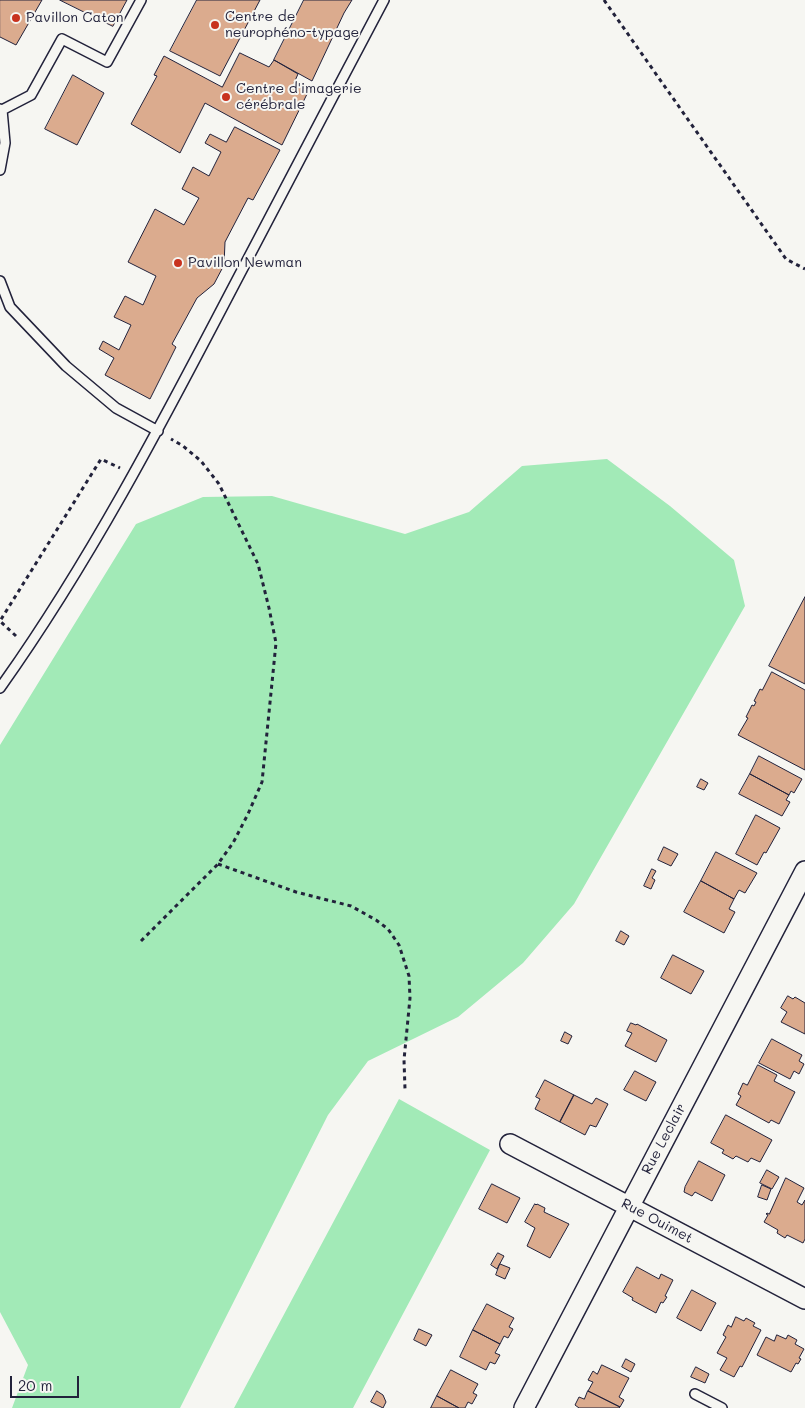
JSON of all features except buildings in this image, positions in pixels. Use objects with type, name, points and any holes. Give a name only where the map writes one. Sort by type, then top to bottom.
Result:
[{"type":"street","name":"Rue Leclair","points":[[524,1408],[805,871]]},
{"type":"street","name":"Rue Ouimet","points":[[510,1144],[805,1299]]},
{"type":"lane","points":[[0,170],[5,143],[1,109],[31,95],[62,39],[107,62],[141,0]]},
{"type":"lane","points":[[0,688],[33,643],[158,431],[384,0]]},
{"type":"lane","points":[[0,281],[10,306],[66,366],[116,408],[158,431]]},
{"type":"lane","points":[[695,1394],[722,1408]]},
{"type":"path","points":[[604,0],[786,259],[805,269]]},
{"type":"path","points":[[141,941],[218,864],[233,843],[248,814],[262,782],[276,643],[258,564],[219,484],[201,461],[183,446],[158,431]]},
{"type":"path","points":[[11,644],[16,635],[0,621],[101,459],[120,469],[124,461]]},
{"type":"path","points":[[218,864],[296,892],[316,895],[351,906],[388,929],[399,945],[409,976],[410,998],[404,1060],[405,1089]]},
{"type":"green space","points":[[607,459],[670,506],[734,560],[745,606],[574,904],[523,963],[458,1017],[368,1061],[328,1115],[180,1408],[12,1408],[28,1365],[0,1312],[0,745],[136,524],[203,497],[272,496],[405,534],[469,512],[522,466]]},
{"type":"green space","points":[[399,1099],[490,1150],[353,1408],[234,1408]]},
{"type":"place","name":"Pavillon Caton","points":[[16,18]]},
{"type":"place","name":"Centre de neurophéno-typage","points":[[215,25]]},
{"type":"place","name":"Centre d'imagerie cérébrale","points":[[226,97]]},
{"type":"place","name":"Pavillon Newman","points":[[178,263]]}]
